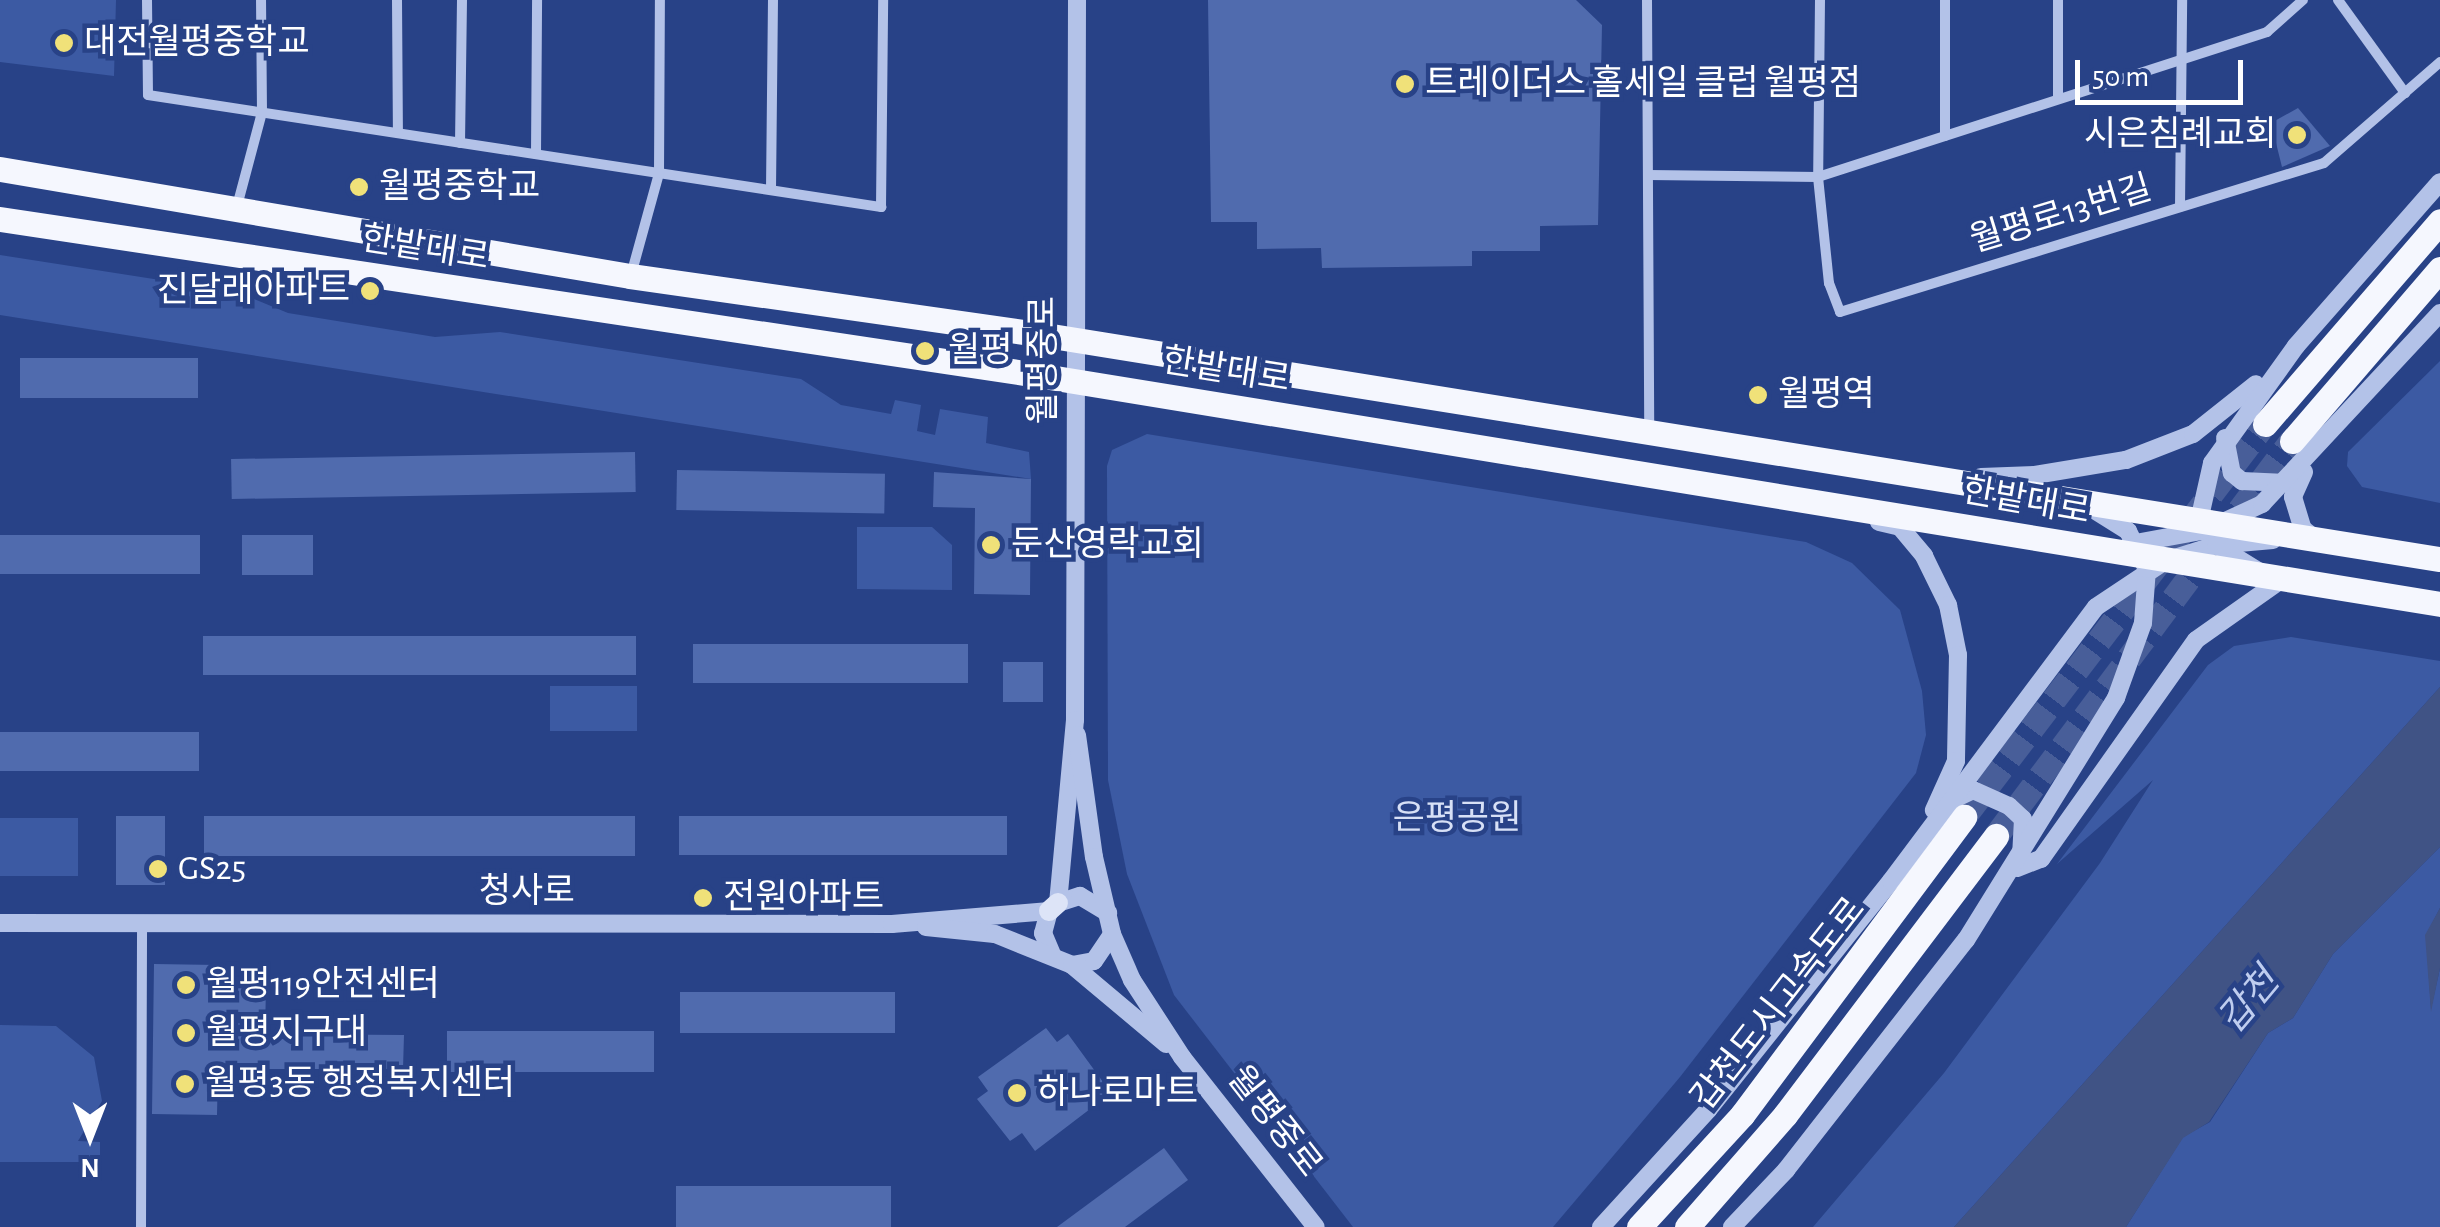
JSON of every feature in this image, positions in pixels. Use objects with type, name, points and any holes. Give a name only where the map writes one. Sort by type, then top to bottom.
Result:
[{"type":"main road","name":"한밭대로","points":[[0,169],[235,212],[630,276],[1076,339],[1649,431],[2064,500],[2213,530],[2316,538],[2440,559]]},
{"type":"main road","name":"한밭대로","points":[[0,219],[1075,381],[2440,604]]},
{"type":"main road","points":[[2265,424],[2440,221]]},
{"type":"main road","points":[[2304,446],[2440,269]]},
{"type":"main road","name":"갑천도시고속도로","points":[[1640,1227],[1742,1115],[1957,809]]},
{"type":"main road","name":"갑천도시고속도로","points":[[1686,1227],[1785,1115],[1996,836]]},
{"type":"street","points":[[147,0],[148,95],[881,207],[884,0]]},
{"type":"street","points":[[235,212],[262,112],[260,0]]},
{"type":"street","points":[[397,0],[398,133]]},
{"type":"street","points":[[460,143],[462,0]]},
{"type":"street","points":[[536,0],[536,154]]},
{"type":"street","points":[[630,276],[659,173],[660,0]]},
{"type":"street","points":[[771,190],[773,0]]},
{"type":"street","name":"월평중로","points":[[1074,720],[1077,0]]},
{"type":"street","points":[[1647,0],[1649,431]]},
{"type":"street","points":[[1818,177],[1820,0]]},
{"type":"street","points":[[1945,0],[1946,136]]},
{"type":"street","points":[[2058,0],[2058,98]]},
{"type":"street","points":[[2180,206],[2182,0]]},
{"type":"street","points":[[1648,175],[1818,177],[2267,32],[2303,0]]},
{"type":"street","points":[[2338,0],[2405,93]]},
{"type":"street","name":"월평로13번길","points":[[1818,177],[1829,283],[1840,312],[2324,163],[2440,62]]},
{"type":"street","points":[[2016,868],[2041,859],[2196,640],[2280,577],[2213,530],[2206,483],[2225,437],[2296,346],[2440,182]]},
{"type":"street","points":[[1957,809],[2096,607],[2149,558],[2213,530],[2286,483],[2304,446],[2440,313]]},
{"type":"street","points":[[1926,478],[2035,476],[2126,460],[2193,434],[2296,346]]},
{"type":"street","points":[[2225,437],[2232,473],[2242,481],[2286,483]]},
{"type":"street","points":[[2304,446],[2293,497],[2303,529],[2316,538]]},
{"type":"street","points":[[1732,1227],[1786,1170],[2016,868],[2116,698],[2143,623],[2149,558],[2109,515],[2064,500]]},
{"type":"street","points":[[1806,501],[1900,528],[1924,556],[1948,605],[1958,654],[1956,761],[1919,843]]},
{"type":"street","points":[[2149,558],[2213,530]]},
{"type":"street","points":[[1052,954],[1044,933],[1054,907],[1074,720]]},
{"type":"street","points":[[1074,720],[1112,934],[1182,1058]]},
{"type":"street","points":[[1602,1227],[1708,1110],[1919,843],[1973,790],[2009,806],[2022,819],[2025,836],[2016,868]]},
{"type":"street","points":[[911,924],[1054,907],[1080,896],[1108,913]]},
{"type":"street","name":"청사로","points":[[0,922],[911,924]]},
{"type":"street","points":[[141,1227],[142,923]]},
{"type":"street","points":[[911,924],[995,934],[1052,954],[1072,965],[1182,1058]]},
{"type":"street","points":[[1072,965],[1103,954],[1112,934]]},
{"type":"street","name":"월평중로","points":[[1182,1058],[1316,1227]]},
{"type":"green space","name":"대전월평중학교","points":[[0,0],[116,0],[114,76],[0,62]]},
{"type":"green space","points":[[0,255],[237,292],[288,313],[435,337],[500,332],[801,379],[841,405],[891,414],[895,400],[921,405],[917,431],[935,435],[940,409],[988,417],[986,443],[1029,452],[1031,479],[0,315]]},
{"type":"green space","points":[[2440,361],[2440,503],[2362,487],[2347,466],[2348,452]]},
{"type":"green space","name":"은평공원","points":[[1147,434],[1806,542],[1852,563],[1900,610],[1922,691],[1926,735],[1916,773],[1680,1077],[1553,1227],[1353,1227],[1174,995],[1127,874],[1108,780],[1107,466],[1112,450]]},
{"type":"green space","points":[[857,527],[932,527],[952,545],[952,590],[857,589]]},
{"type":"green space","points":[[2291,637],[2440,661],[2440,687],[1954,1227],[1813,1227],[1944,1073],[2100,863],[2153,780],[2057,864],[2208,665],[2234,646]]},
{"type":"green space","points":[[550,686],[637,686],[637,731],[550,731]]},
{"type":"green space","points":[[0,818],[78,818],[78,876],[0,876]]},
{"type":"green space","points":[[2440,847],[2440,908],[2426,935],[2431,1009],[2440,968],[2440,1227],[2126,1227],[2183,1137],[2210,1122],[2268,1033],[2293,1018],[2333,954]]},
{"type":"green space","points":[[0,1025],[56,1026],[94,1057],[102,1101],[78,1141],[100,1142],[100,1162],[0,1162]]},
{"type":"water","name":"갑천","points":[[2440,687],[2440,847],[2333,954],[2293,1018],[2268,1033],[2209,1122],[2183,1138],[2126,1227],[1954,1227]]},
{"type":"water","points":[[2440,908],[2440,968],[2431,1012],[2425,935]]},
{"type":"building","name":"트레이더스 홀세일 클럽 월평점","points":[[1208,0],[1576,0],[1602,25],[1598,225],[1540,226],[1540,251],[1472,251],[1472,266],[1322,268],[1321,248],[1257,249],[1257,222],[1211,222]]},
{"type":"building","name":"시은침례교회","points":[[2298,108],[2330,146],[2282,167],[2271,123]]},
{"type":"building","points":[[20,358],[198,358],[198,398],[20,398]]},
{"type":"building","points":[[635,452],[636,492],[232,499],[231,459]]},
{"type":"building","points":[[677,470],[885,474],[884,514],[676,510]]},
{"type":"building","points":[[934,472],[1031,479],[1030,595],[974,594],[975,508],[933,507]]},
{"type":"building","points":[[0,535],[200,535],[200,574],[0,574]]},
{"type":"building","points":[[242,535],[313,535],[313,575],[242,575]]},
{"type":"building","points":[[203,636],[636,636],[636,675],[203,675]]},
{"type":"building","points":[[693,644],[968,644],[968,683],[693,683]]},
{"type":"building","points":[[1003,662],[1043,662],[1043,702],[1003,702]]},
{"type":"building","points":[[0,732],[199,732],[199,771],[0,771]]},
{"type":"building","points":[[116,816],[165,816],[165,885],[116,885]]},
{"type":"building","points":[[204,816],[635,816],[635,856],[204,856]]},
{"type":"building","points":[[679,816],[1007,816],[1007,855],[679,855]]},
{"type":"building","points":[[154,964],[218,965],[218,986],[266,987],[265,1034],[404,1035],[403,1069],[218,1069],[217,1115],[152,1114]]},
{"type":"building","points":[[680,992],[895,992],[895,1033],[680,1033]]},
{"type":"building","points":[[1046,1028],[1057,1042],[1068,1034],[1111,1093],[1035,1151],[1022,1133],[1010,1141],[977,1099],[988,1091],[978,1077]]},
{"type":"building","points":[[447,1031],[654,1031],[654,1072],[447,1072]]},
{"type":"building","points":[[1164,1148],[1188,1180],[1125,1227],[1057,1227]]},
{"type":"building","points":[[676,1186],[891,1186],[891,1227],[676,1227]]},
{"type":"tunnel","points":[[1964,817],[2265,424]]},
{"type":"tunnel","points":[[1996,836],[2292,441]]},
{"type":"place","name":"대전월평중학교","points":[[64,43]]},
{"type":"place","name":"트레이더스 홀세일 클럽 월평점","points":[[1405,84]]},
{"type":"place","name":"시은침례교회","points":[[2297,135]]},
{"type":"place","name":"월평중학교","points":[[359,187]]},
{"type":"place","name":"진달래아파트","points":[[370,291]]},
{"type":"place","name":"월평","points":[[925,351]]},
{"type":"place","name":"월평역","points":[[1758,395]]},
{"type":"place","name":"둔산영락교회","points":[[991,545]]},
{"type":"place","name":"GS25","points":[[158,869]]},
{"type":"place","name":"전원아파트","points":[[703,898]]},
{"type":"place","name":"월평119안전센터","points":[[186,985]]},
{"type":"place","name":"월평지구대","points":[[186,1033]]},
{"type":"place","name":"월평3동 행정복지센터","points":[[185,1084]]},
{"type":"place","name":"하나로마트","points":[[1017,1093]]}]
